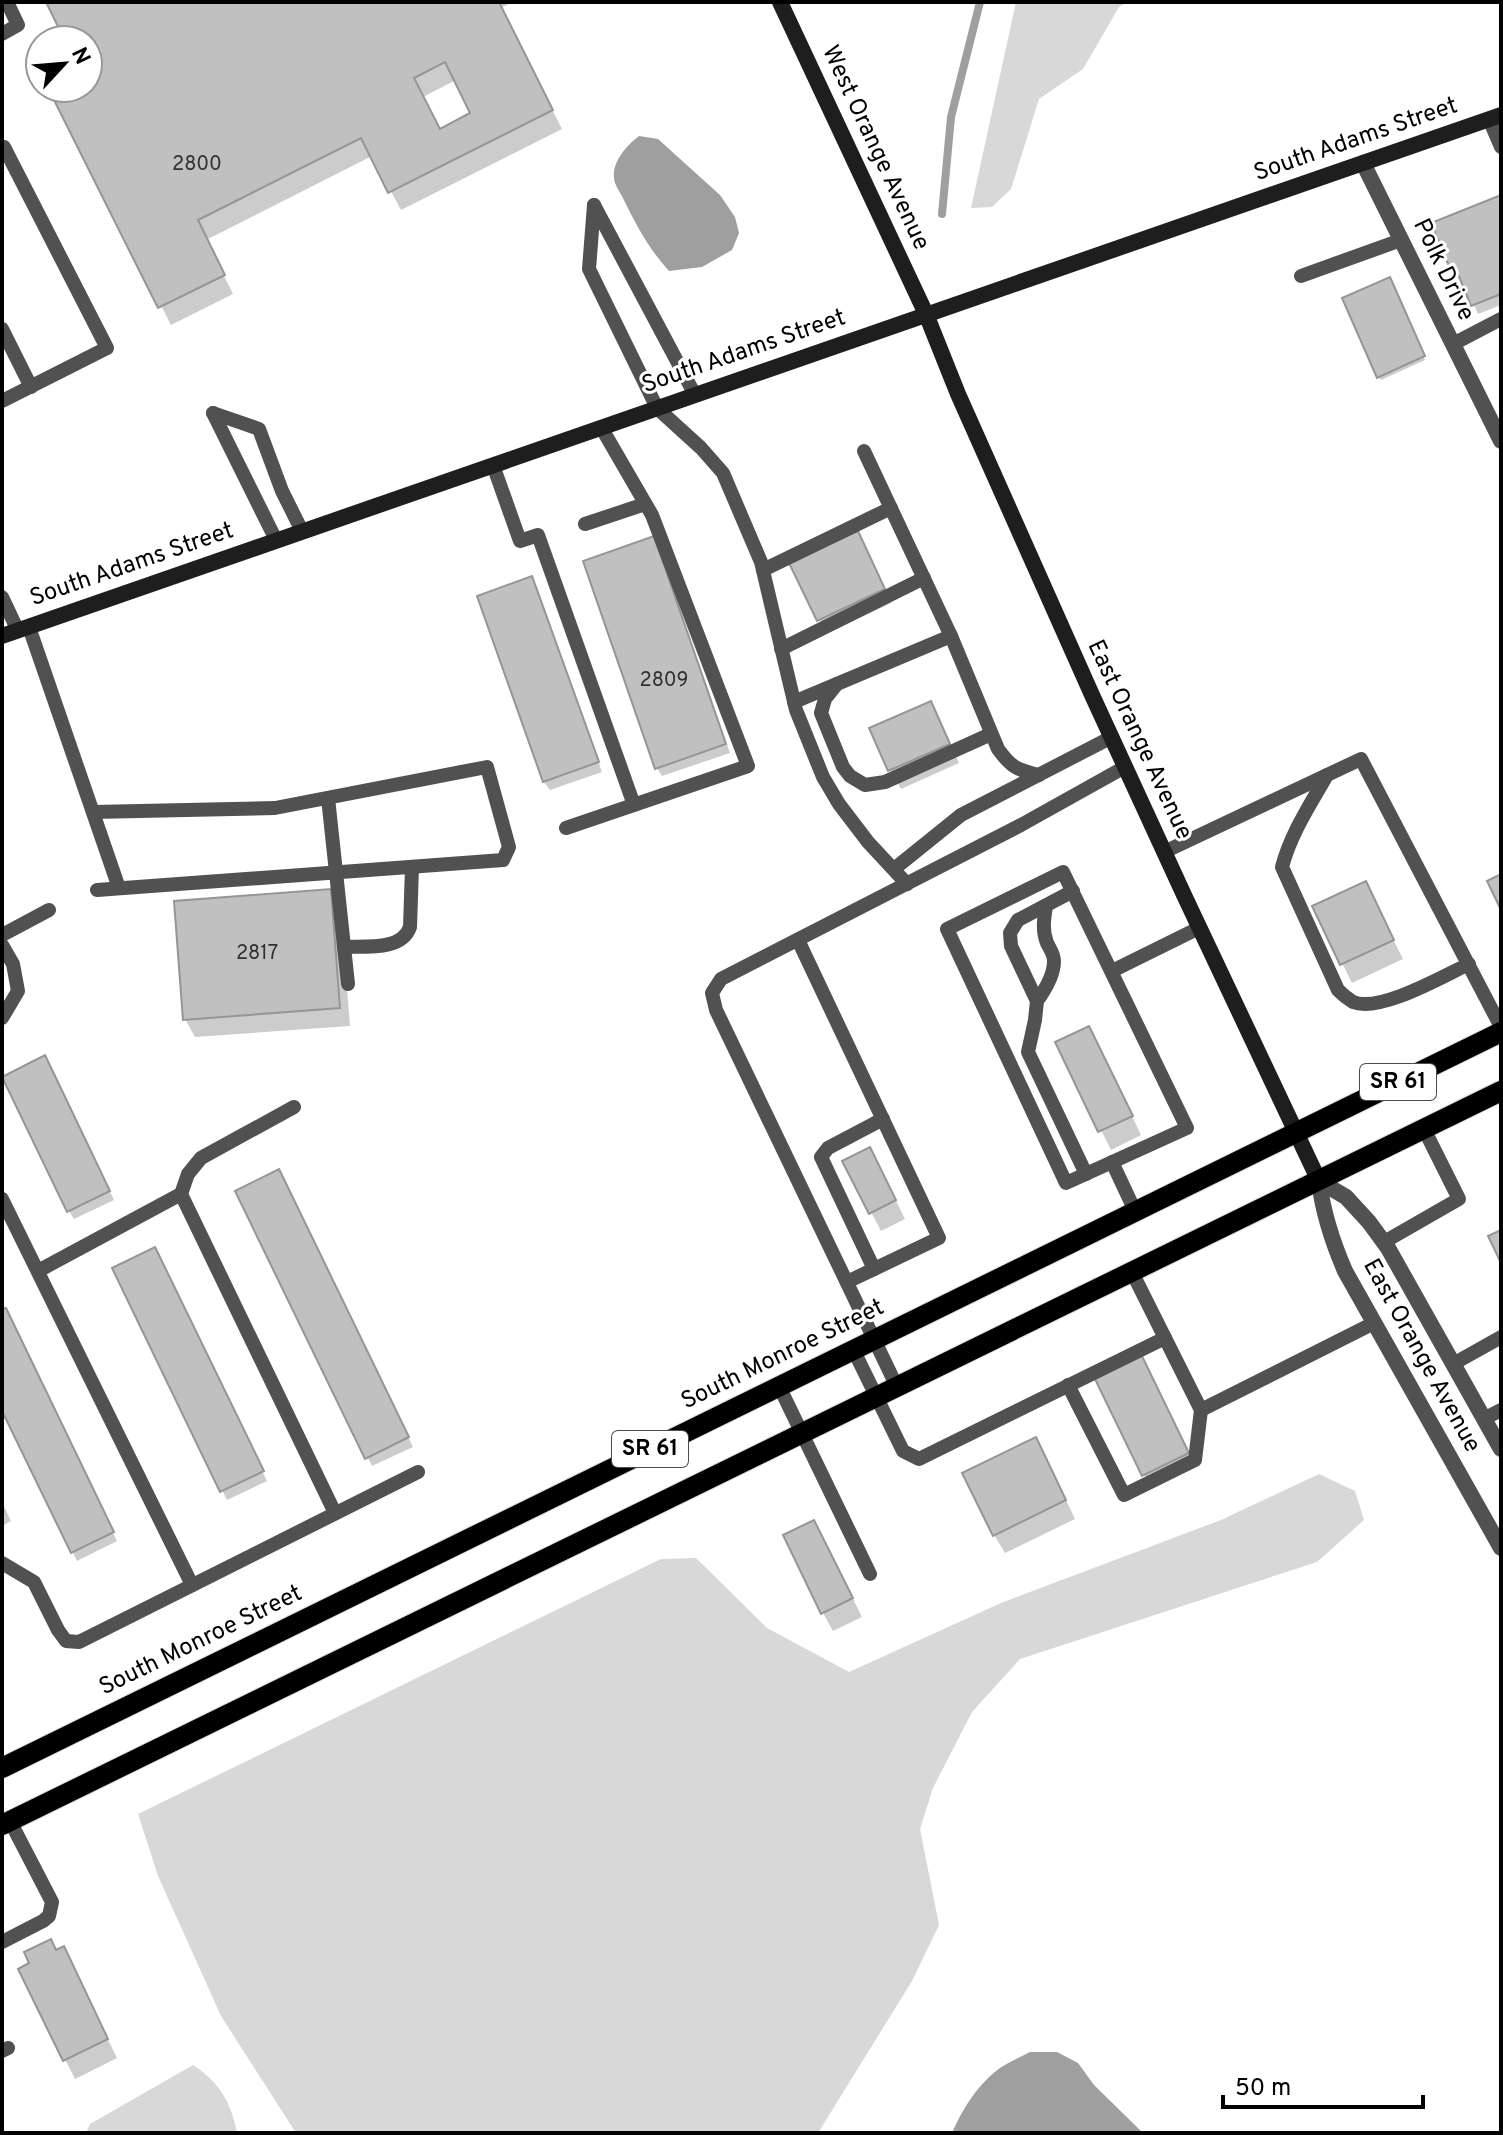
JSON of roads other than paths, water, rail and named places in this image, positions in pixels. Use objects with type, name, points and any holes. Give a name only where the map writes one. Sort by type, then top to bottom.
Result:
[{"type":"main road","name":"West Orange Avenue","points":[[780,2],[926,314]]},
{"type":"main road","name":"South Adams Street","points":[[16,631],[1495,117]]},
{"type":"main road","name":"East Orange Avenue","points":[[926,314],[984,453],[1125,767],[1319,1181]]},
{"type":"main road","name":"South Monroe Street","points":[[2,1768],[1501,1029]]},
{"type":"main road","name":"SR 61","points":[[6,1823],[1424,1129],[1500,1095]]},
{"type":"street","name":"Polk Drive","points":[[1363,163],[1501,441]]},
{"type":"street","name":"East Orange Avenue","points":[[1319,1181],[1346,1197],[1384,1242],[1501,1449]]},
{"type":"street","name":"East Orange Avenue","points":[[1319,1181],[1330,1237],[1345,1271],[1501,1548]]},
{"type":"lane","points":[[2,34],[18,25],[7,2]]},
{"type":"lane","points":[[1495,117],[1501,147]]},
{"type":"lane","points":[[2,148],[107,348],[2,401]]},
{"type":"lane","points":[[695,395],[594,205],[589,269],[657,408],[723,473],[763,570],[794,702],[823,777],[868,842],[907,884]]},
{"type":"lane","points":[[1301,276],[1401,240]]},
{"type":"lane","points":[[1453,344],[1501,319]]},
{"type":"lane","points":[[2,329],[31,387]]},
{"type":"lane","points":[[276,540],[213,413],[259,429],[282,491],[302,531]]},
{"type":"lane","points":[[566,828],[748,766],[652,515],[601,427]]},
{"type":"lane","points":[[864,451],[951,636],[998,749],[1010,765],[1039,775]]},
{"type":"lane","points":[[493,465],[520,541],[538,535],[634,805]]},
{"type":"lane","points":[[585,524],[645,504]]},
{"type":"lane","points":[[763,570],[891,508]]},
{"type":"lane","points":[[781,649],[924,578]]},
{"type":"lane","points":[[2,597],[93,812],[119,888]]},
{"type":"lane","points":[[794,702],[951,636]]},
{"type":"lane","points":[[837,684],[825,699],[821,713],[843,767],[850,776],[865,785],[885,782],[991,734]]},
{"type":"lane","points":[[894,869],[961,815],[1112,737]]},
{"type":"lane","points":[[1164,852],[1361,759],[1501,1029]]},
{"type":"lane","points":[[93,812],[275,808],[487,767],[509,847],[503,860],[97,890]]},
{"type":"lane","points":[[897,1387],[716,1010],[712,993],[721,979],[1021,825],[1125,767]]},
{"type":"lane","points":[[1327,775],[1288,845],[1282,867],[1338,990],[1354,1002],[1388,1002],[1469,964]]},
{"type":"lane","points":[[328,798],[348,984]]},
{"type":"lane","points":[[344,947],[397,942],[408,934],[412,867]]},
{"type":"lane","points":[[1063,872],[1073,891],[1187,1128],[1066,1183],[947,929],[1063,872]]},
{"type":"lane","points":[[1037,1001],[1011,946],[1010,933],[1018,920],[1073,891]]},
{"type":"lane","points":[[1046,906],[1043,927],[1054,964],[1046,988],[1037,1001],[1028,1052],[1086,1174]]},
{"type":"lane","points":[[2,935],[49,910]]},
{"type":"lane","points":[[1112,971],[1199,928]]},
{"type":"lane","points":[[798,940],[939,1238],[847,1282]]},
{"type":"lane","points":[[2,945],[13,964],[18,991],[2,1018]]},
{"type":"lane","points":[[38,1271],[181,1194],[188,1174],[201,1158],[294,1107]]},
{"type":"lane","points":[[874,1269],[821,1157],[828,1148],[883,1119]]},
{"type":"lane","points":[[1384,1242],[1459,1199],[1424,1129]]},
{"type":"lane","points":[[1112,1162],[1135,1211]]},
{"type":"lane","points":[[181,1194],[335,1513]]},
{"type":"lane","points":[[2,1199],[192,1585]]},
{"type":"lane","points":[[1068,1385],[1124,1495],[1195,1460],[1201,1410],[1132,1272]]},
{"type":"lane","points":[[1201,1410],[1374,1323]]},
{"type":"lane","points":[[1453,1364],[1501,1337]]},
{"type":"lane","points":[[853,1349],[903,1451],[919,1459],[1165,1338]]},
{"type":"lane","points":[[779,1386],[870,1574]]},
{"type":"lane","points":[[1484,1419],[1501,1410]]},
{"type":"lane","points":[[2,1563],[34,1582],[66,1641],[79,1642],[418,1472]]},
{"type":"lane","points":[[2,1942],[43,1921],[49,1916],[52,1902],[6,1823]]},
{"type":"waterway","points":[[942,214],[951,117],[980,2]]}]
